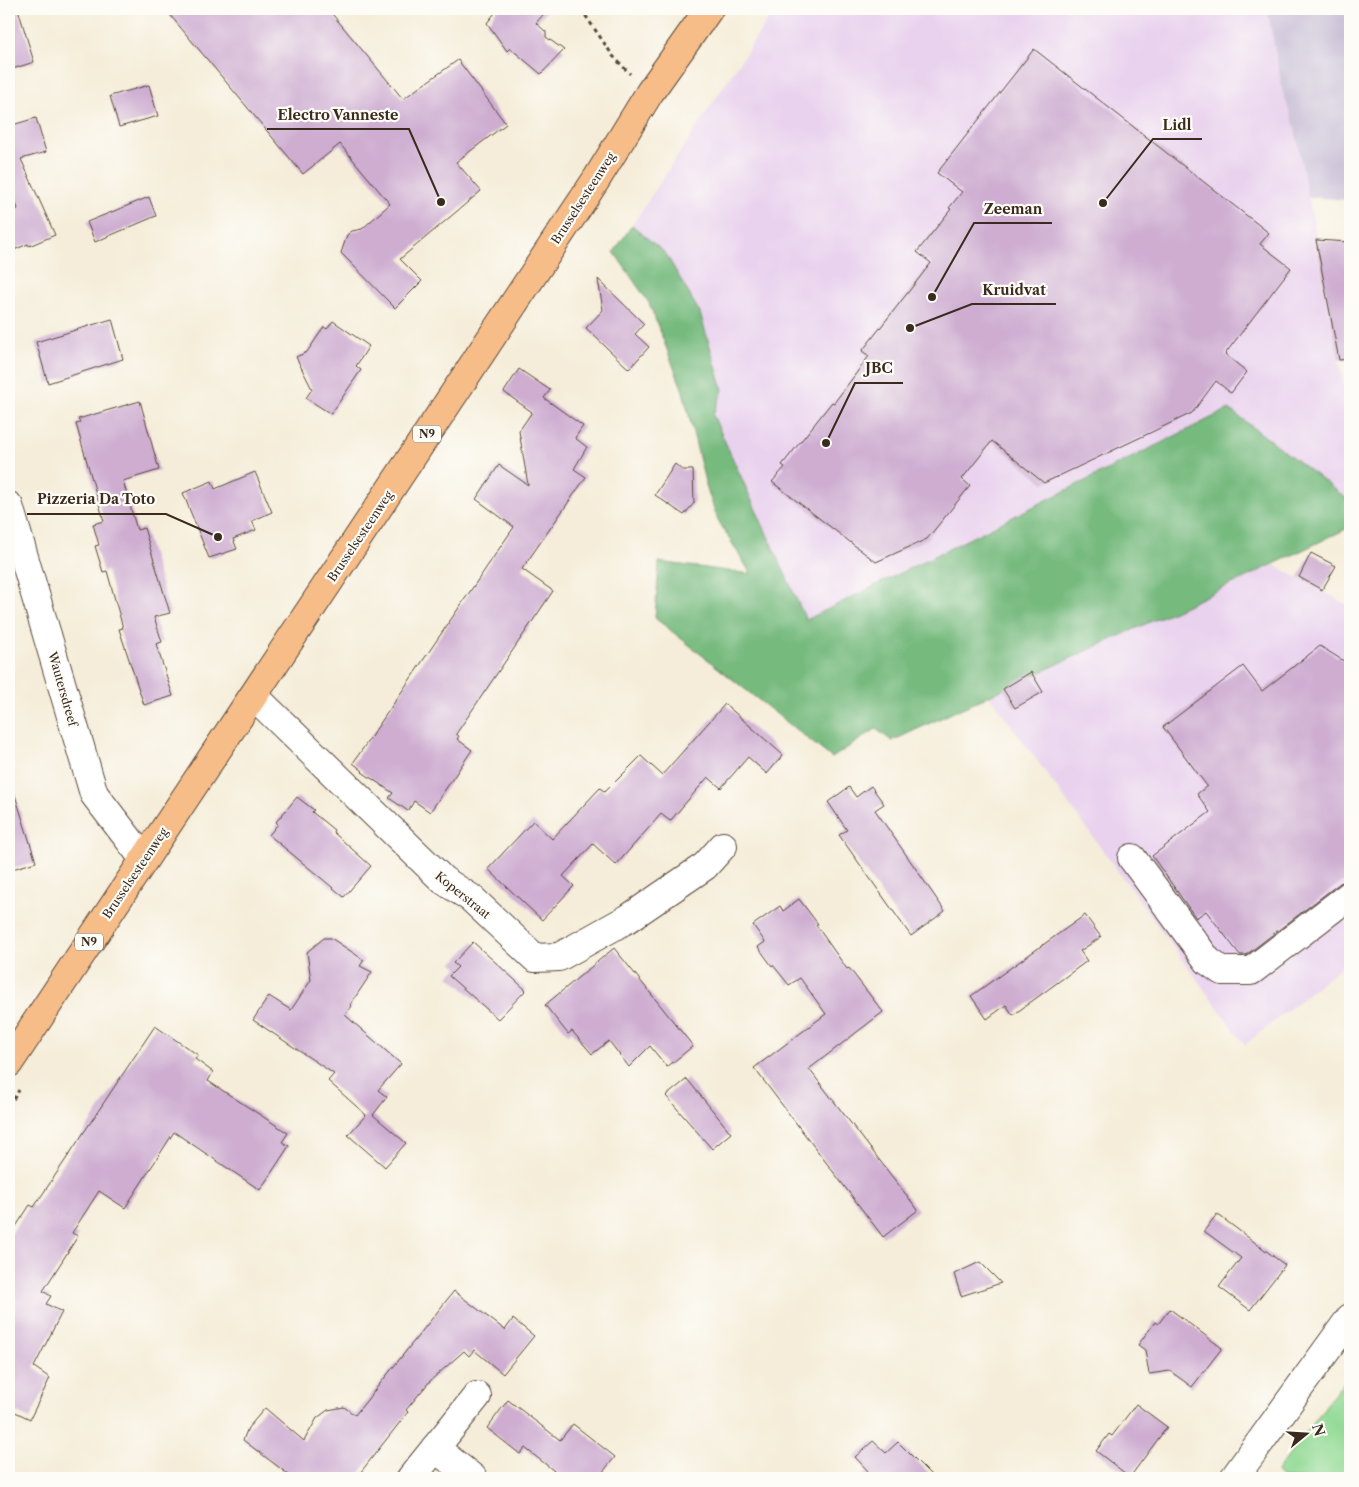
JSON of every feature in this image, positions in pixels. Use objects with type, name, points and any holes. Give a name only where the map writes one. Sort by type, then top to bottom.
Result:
[{"type":"main road","name":"Brusselsesteenweg","points":[[9,1062],[596,180],[650,92],[709,9]]},
{"type":"street","name":"Wautersdreef","points":[[9,506],[94,794],[144,859]]},
{"type":"street","name":"Koperstraat","points":[[254,696],[443,880],[471,898],[535,958],[559,958],[629,918],[705,866],[723,846]]},
{"type":"street","points":[[1132,858],[1208,961],[1222,971],[1251,971],[1350,895]]},
{"type":"street","points":[[1234,1478],[1350,1318]]},
{"type":"street","points":[[411,1478],[477,1396]]},
{"type":"street","points":[[435,1448],[473,1478]]},
{"type":"path","points":[[581,9],[613,56],[650,92]]},
{"type":"shaded area","points":[[775,9],[1267,9],[1283,93],[1295,128],[1316,235],[1315,241],[1350,416],[1350,501],[1229,409],[806,620],[713,414],[723,390],[666,254],[632,225]]},
{"type":"shaded area","points":[[1267,9],[1350,9],[1350,200],[1308,197],[1295,128],[1283,93]]},
{"type":"shaded area","points":[[1274,565],[1350,606],[1350,910],[1342,917],[1350,929],[1350,959],[1245,1045],[989,695]]},
{"type":"green space","points":[[632,225],[666,254],[700,313],[723,390],[713,415],[806,620],[1229,409],[1350,501],[1350,527],[1236,582],[892,741],[876,729],[832,758],[655,618],[659,562],[751,574],[718,520],[706,486],[683,391],[649,303],[614,252]]},
{"type":"green space","points":[[1350,1373],[1350,1478],[1283,1478],[1276,1473]]},
{"type":"building","points":[[9,9],[18,9],[34,62],[9,70]]},
{"type":"building","points":[[165,9],[328,9],[403,99],[458,60],[506,124],[456,162],[481,191],[400,259],[422,281],[395,308],[341,253],[347,235],[352,231],[362,229],[390,204],[340,144],[303,174]]},
{"type":"building","points":[[498,9],[548,9],[536,23],[546,32],[546,37],[564,50],[541,74],[510,48],[507,51],[487,23]]},
{"type":"building","points":[[1034,49],[1269,233],[1260,244],[1291,268],[1225,354],[1247,372],[1231,393],[1216,381],[1192,413],[1044,483],[992,441],[962,479],[970,486],[927,539],[876,562],[772,482],[785,467],[782,465],[832,402],[834,403],[869,356],[862,351],[931,263],[917,252],[962,192],[937,173]]},
{"type":"building","points":[[149,85],[158,116],[119,127],[110,96]]},
{"type":"building","points":[[36,118],[46,152],[21,159],[55,235],[14,250],[9,238],[9,213],[18,209],[9,185],[9,126]]},
{"type":"building","points":[[149,197],[156,216],[95,242],[87,222]]},
{"type":"building","points":[[1316,240],[1350,242],[1350,359],[1339,360]]},
{"type":"building","points":[[598,279],[644,324],[635,334],[649,347],[629,369],[586,328],[603,310]]},
{"type":"building","points":[[112,319],[123,359],[48,383],[36,342]]},
{"type":"building","points":[[333,321],[369,346],[356,366],[361,370],[331,414],[306,398],[312,389],[296,357],[307,352],[324,327],[327,329]]},
{"type":"building","points":[[519,369],[550,390],[544,398],[583,426],[575,438],[587,447],[574,469],[586,477],[522,569],[553,591],[456,734],[459,736],[457,739],[472,750],[430,812],[414,801],[408,811],[389,798],[393,793],[362,772],[353,763],[514,527],[476,499],[499,465],[528,485],[519,431],[532,412],[504,392]]},
{"type":"building","points":[[140,401],[159,470],[123,481],[137,530],[144,528],[170,613],[154,617],[162,642],[156,644],[173,696],[144,705],[119,629],[123,628],[107,571],[103,572],[95,546],[99,545],[93,524],[104,521],[76,424],[80,423],[78,419]]},
{"type":"building","points":[[675,464],[682,470],[693,470],[694,503],[684,515],[655,495]]},
{"type":"building","points":[[255,472],[272,512],[252,521],[256,530],[233,539],[237,549],[209,558],[183,493],[212,481],[215,489]]},
{"type":"building","points":[[1311,553],[1336,566],[1322,590],[1299,577]]},
{"type":"building","points":[[1320,646],[1350,665],[1350,879],[1340,883],[1246,955],[1240,955],[1206,911],[1196,918],[1152,856],[1210,812],[1197,794],[1207,786],[1163,727],[1243,666],[1262,691]]},
{"type":"building","points":[[1031,672],[1043,692],[1015,708],[1003,689]]},
{"type":"building","points":[[725,704],[783,755],[767,774],[748,757],[721,788],[708,777],[670,821],[661,814],[616,865],[593,844],[563,876],[574,886],[542,920],[488,869],[533,821],[552,839],[600,788],[605,792],[641,756],[662,775]]},
{"type":"building","points":[[871,786],[884,804],[875,810],[945,911],[911,936],[839,835],[847,830],[828,802],[849,787],[856,797]]},
{"type":"building","points":[[14,792],[36,862],[9,870],[9,793]]},
{"type":"building","points":[[297,797],[314,810],[312,812],[334,830],[333,832],[371,866],[344,897],[269,835],[278,824],[276,822]]},
{"type":"building","points":[[799,899],[818,924],[816,925],[847,969],[849,968],[883,1012],[809,1069],[918,1210],[883,1237],[754,1068],[826,1014],[800,978],[789,985],[758,947],[765,942],[753,925],[780,906],[783,911]]},
{"type":"building","points":[[1085,915],[1101,937],[1080,951],[1087,961],[1013,1015],[1006,1005],[987,1019],[971,996]]},
{"type":"building","points":[[324,938],[331,938],[364,960],[360,966],[372,972],[345,1015],[401,1064],[378,1090],[387,1097],[373,1115],[406,1143],[385,1167],[348,1135],[366,1115],[328,1081],[334,1074],[253,1020],[269,996],[291,1010],[311,980],[307,952]]},
{"type":"building","points":[[473,942],[526,990],[498,1019],[449,976],[458,967],[453,963]]},
{"type":"building","points":[[614,948],[693,1046],[667,1067],[650,1046],[629,1067],[609,1041],[592,1054],[572,1031],[568,1034],[545,1005]]},
{"type":"building","points":[[155,1026],[198,1055],[195,1059],[213,1072],[208,1081],[288,1133],[282,1142],[289,1146],[260,1190],[174,1132],[125,1208],[99,1191],[72,1233],[78,1236],[43,1291],[51,1296],[46,1304],[62,1312],[34,1367],[50,1378],[30,1419],[9,1409],[9,1237],[30,1205],[34,1207]]},
{"type":"building","points":[[687,1079],[731,1133],[712,1149],[666,1096]]},
{"type":"building","points":[[1217,1214],[1285,1265],[1250,1310],[1219,1287],[1241,1258],[1204,1231]]},
{"type":"building","points":[[980,1262],[1001,1283],[961,1296],[954,1274]]},
{"type":"building","points":[[454,1291],[505,1330],[513,1319],[534,1336],[503,1374],[474,1350],[469,1356],[464,1351],[430,1381],[356,1478],[293,1478],[243,1440],[248,1428],[265,1408],[304,1441],[317,1418],[328,1410],[344,1407],[355,1415]]},
{"type":"building","points":[[1170,1309],[1222,1348],[1192,1387],[1170,1371],[1149,1374],[1145,1350],[1138,1345],[1155,1322],[1158,1324]]},
{"type":"building","points":[[508,1400],[560,1440],[573,1424],[615,1457],[598,1478],[563,1478],[525,1448],[520,1454],[487,1428]]},
{"type":"building","points":[[1136,1404],[1167,1427],[1130,1477],[1096,1451],[1109,1434],[1112,1436]]},
{"type":"building","points":[[873,1441],[886,1453],[898,1442],[934,1478],[860,1478],[868,1471],[855,1457]]},
{"type":"place","name":"Electro Vanneste","points":[[441,202]]},
{"type":"place","name":"Lidl","points":[[1103,203]]},
{"type":"place","name":"Zeeman","points":[[932,297]]},
{"type":"place","name":"Kruidvat","points":[[910,328]]},
{"type":"place","name":"JBC","points":[[826,443]]},
{"type":"place","name":"Pizzeria Da Toto","points":[[218,537]]}]
